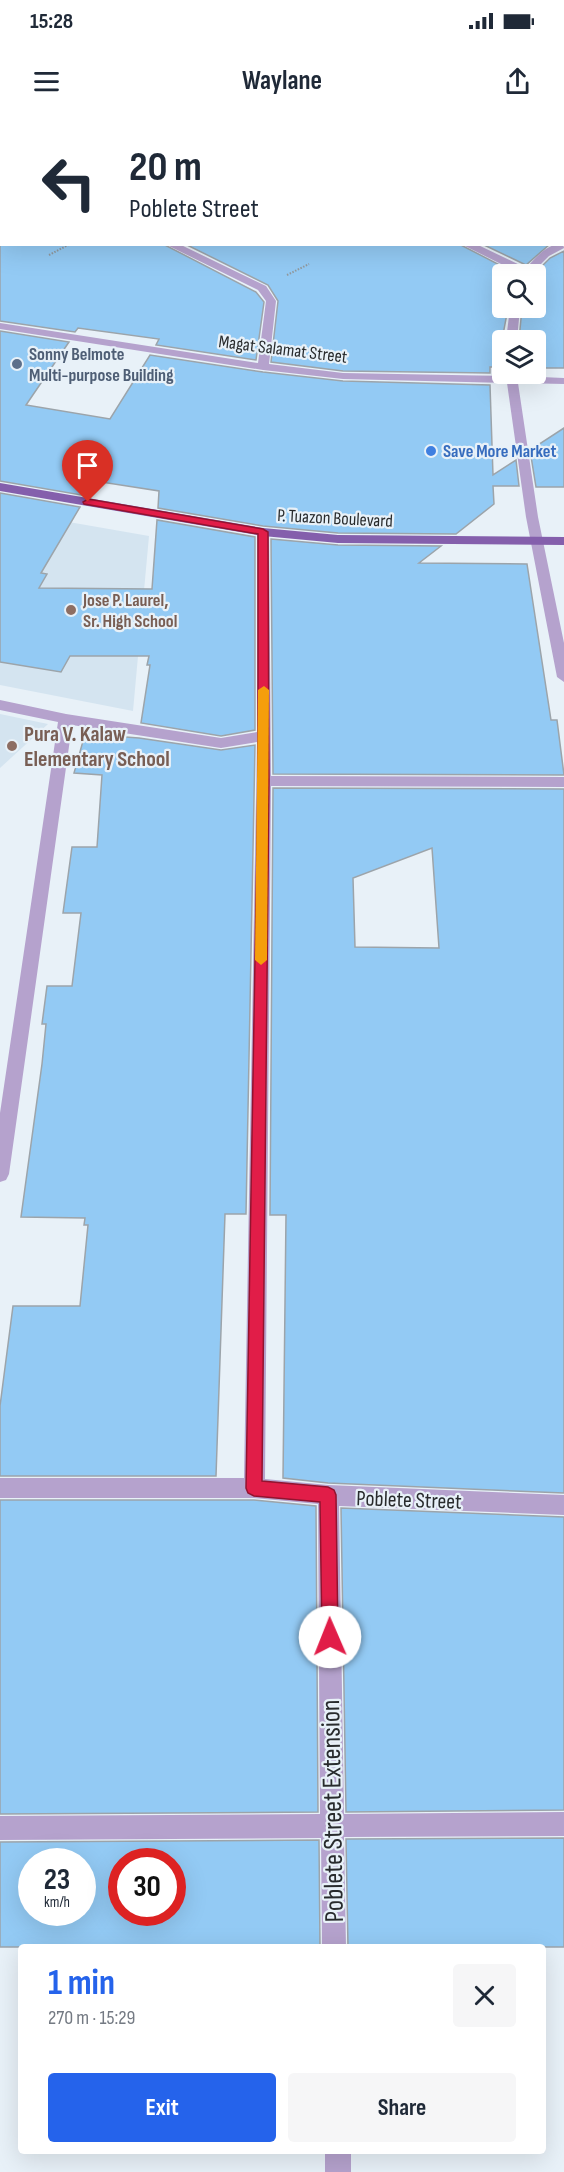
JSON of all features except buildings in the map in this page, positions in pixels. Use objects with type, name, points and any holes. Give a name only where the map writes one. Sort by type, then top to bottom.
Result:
[{"type":"main road","name":"P. Tuazon Boulevard","points":[[0,487],[263,532],[338,539],[564,541]]},
{"type":"street","points":[[174,246],[262,288],[271,300],[262,367]]},
{"type":"street","points":[[469,246],[507,264]]},
{"type":"street","points":[[535,264],[545,254],[560,246]]},
{"type":"street","name":"Magat Salamat Street","points":[[0,326],[262,367],[343,376],[492,377]]},
{"type":"street","name":"Magat Salamat Street","points":[[546,380],[564,381]]},
{"type":"street","points":[[512,384],[537,541],[564,677]]},
{"type":"street","points":[[254,1488],[264,781],[263,532]]},
{"type":"street","points":[[0,705],[66,719],[221,742],[264,736]]},
{"type":"street","points":[[0,1174],[66,719]]},
{"type":"street","points":[[264,781],[564,782]]},
{"type":"street","name":"Poblete Street","points":[[0,1488],[254,1488],[328,1495],[564,1505]]},
{"type":"street","name":"Poblete Street Extension","points":[[328,1495],[334,1944]]},
{"type":"street","points":[[0,1828],[564,1824]]},
{"type":"street","points":[[338,2154],[338,2172]]},
{"type":"path","points":[[49,255],[66,246]]},
{"type":"shaded area","name":"Jose P. Laurel, Sr. High School","points":[[0,510],[149,536],[133,711],[0,685]]},
{"type":"shaded area","name":"Pura V. Kalaw Elementary School","points":[[0,714],[48,724],[0,768]]},
{"type":"slow traffic","points":[[261,960],[264,690]]},
{"type":"place","name":"Sonny Belmote Multi-purpose Building","points":[[17,364]]},
{"type":"place","name":"Save More Market","points":[[431,451]]},
{"type":"place","name":"Jose P. Laurel, Sr. High School","points":[[71,610]]},
{"type":"place","name":"Pura V. Kalaw Elementary School","points":[[12,746]]},
{"type":"route","points":[[88,502],[263,532],[264,781],[254,1488],[328,1495],[330,1637]]}]
